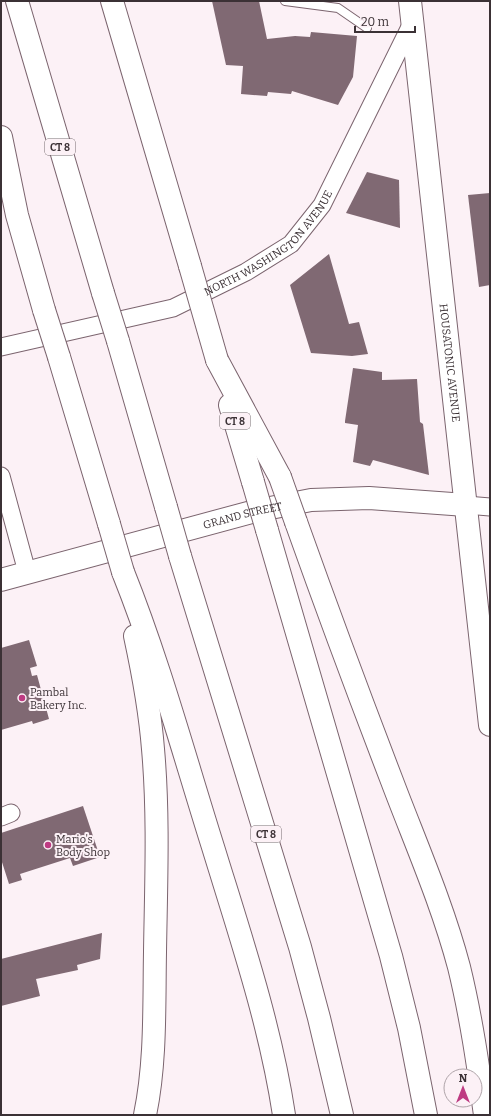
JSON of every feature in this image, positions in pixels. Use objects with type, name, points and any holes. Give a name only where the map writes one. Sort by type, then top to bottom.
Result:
[{"type":"main road","name":"CT 8","points":[[17,1],[180,556],[300,947],[319,1018],[342,1115]]},
{"type":"main road","name":"CT 8","points":[[112,1],[391,956],[409,1028],[426,1115]]},
{"type":"main road","name":"HOUSATONIC AVENUE","points":[[410,1],[490,725]]},
{"type":"main road","name":"NORTH WASHINGTON AVENUE","points":[[412,23],[420,1]]},
{"type":"main road","points":[[1,137],[17,215],[44,310],[123,572],[153,652],[250,971],[268,1037],[284,1115]]},
{"type":"main road","points":[[217,360],[280,477],[358,692],[434,891],[459,967],[485,1115]]},
{"type":"main road","name":"GRAND STREET","points":[[1,580],[256,511],[311,500],[369,498],[466,506]]},
{"type":"main road","points":[[123,572],[146,693],[151,728],[155,778],[155,915],[152,1057],[151,1082],[145,1115]]},
{"type":"street","name":"NORTH WASHINGTON AVENUE","points":[[1,347],[173,308],[246,272],[291,244],[322,205],[412,23]]},
{"type":"street","points":[[1,476],[26,572]]},
{"type":"street","name":"GRAND STREET","points":[[466,506],[490,506]]},
{"type":"lane","points":[[285,1],[338,8],[367,28]]},
{"type":"building","points":[[212,1],[259,1],[267,39],[295,36],[310,37],[311,32],[357,36],[353,77],[338,105],[292,91],[291,94],[268,92],[267,96],[241,94],[243,66],[226,65]]},
{"type":"building","points":[[367,172],[399,180],[400,228],[346,213]]},
{"type":"building","points":[[490,193],[490,285],[479,287],[468,195]]},
{"type":"building","points":[[329,254],[349,324],[359,322],[368,354],[352,356],[311,353],[290,285]]},
{"type":"building","points":[[353,368],[382,372],[382,380],[417,379],[420,422],[423,424],[429,475],[373,460],[370,466],[353,462],[358,425],[345,423],[345,421]]},
{"type":"building","name":"Pambal Bakery Inc.","points":[[29,640],[37,666],[30,668],[32,676],[37,675],[49,719],[33,724],[32,721],[1,730],[1,648]]},
{"type":"building","name":"Mario's Body Shop","points":[[83,806],[100,857],[73,866],[70,858],[20,874],[22,880],[9,884],[1,859],[1,833]]},
{"type":"building","points":[[102,933],[100,959],[77,965],[78,970],[36,979],[40,996],[1,1006],[1,959]]},
{"type":"place","name":"Pambal Bakery Inc.","points":[[22,698]]},
{"type":"place","name":"Mario's Body Shop","points":[[48,845]]}]
